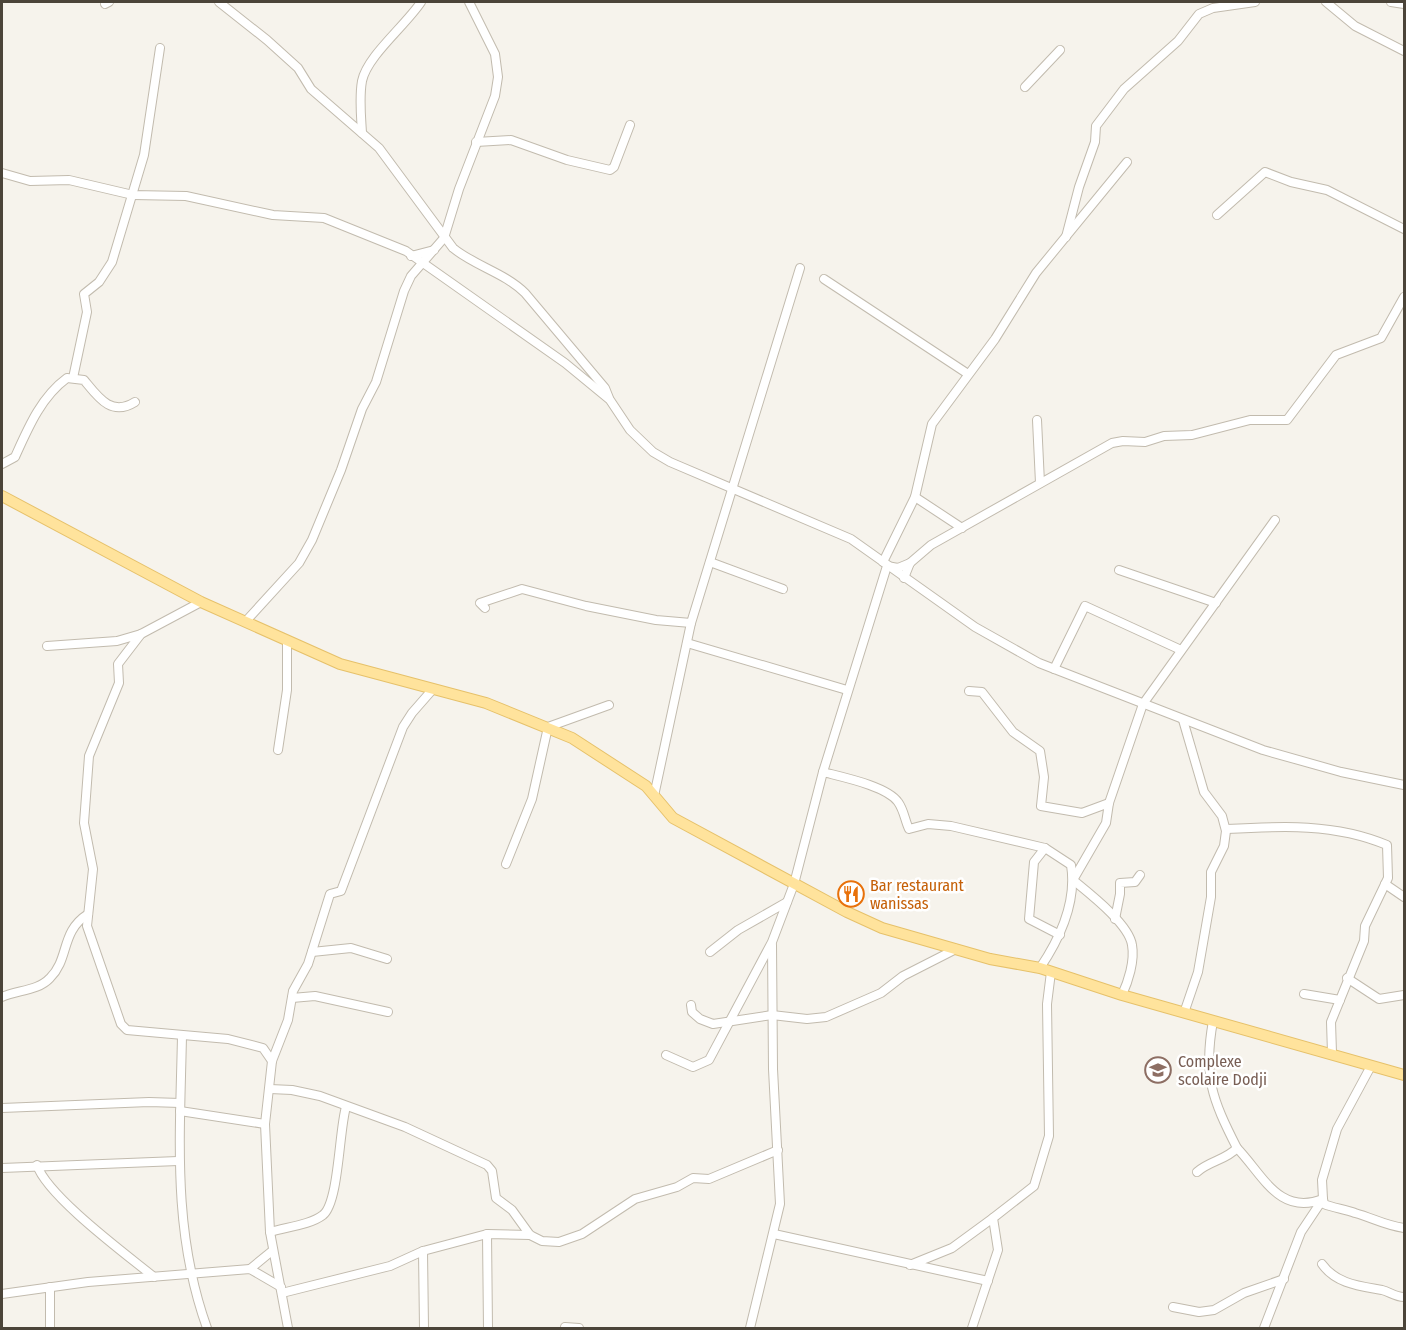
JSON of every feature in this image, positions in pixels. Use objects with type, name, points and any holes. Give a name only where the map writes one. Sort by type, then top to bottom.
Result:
[{"type":"main road","points":[[2,496],[201,602],[340,664],[486,703],[548,727],[590,748],[646,786],[673,818],[794,884],[882,928],[990,959],[1040,968],[1122,995],[1404,1075]]},
{"type":"street","points":[[219,2],[227,6],[298,68],[311,89],[379,148],[415,193],[444,238],[468,260],[519,287],[605,388],[610,400],[630,430],[653,452],[731,489],[851,539],[904,578],[1007,647],[1054,669],[1263,750],[1349,774],[1404,785]]},
{"type":"street","points":[[362,133],[360,97],[362,78],[369,62],[409,20],[421,2]]},
{"type":"street","points":[[246,621],[299,563],[312,540],[341,470],[362,409],[376,382],[404,291],[421,264],[444,238],[476,142],[495,96],[498,77],[495,54],[469,2]]},
{"type":"street","points":[[1065,242],[1079,187],[1095,142],[1096,126],[1124,89],[1139,73],[1178,41],[1199,14],[1213,8],[1255,2]]},
{"type":"street","points":[[1326,2],[1355,26],[1404,51]]},
{"type":"street","points":[[1391,2],[1404,4]]},
{"type":"street","points":[[74,378],[87,312],[84,294],[99,282],[112,262],[133,195],[152,110],[160,48]]},
{"type":"street","points":[[1025,87],[1060,50]]},
{"type":"street","points":[[476,142],[511,140],[567,160],[610,170],[614,167],[630,125]]},
{"type":"street","points":[[666,1055],[686,1065],[698,1066],[712,1056],[772,942],[794,884],[823,772],[885,564],[915,497],[932,424],[995,339],[1036,273],[1065,242],[1127,162]]},
{"type":"street","points":[[1217,215],[1265,172],[1291,182],[1327,190],[1404,229]]},
{"type":"street","points":[[2,173],[30,182],[69,180],[133,195],[186,196],[273,215],[324,218],[390,243],[411,256],[565,363],[610,400]]},
{"type":"street","points":[[411,256],[434,250]]},
{"type":"street","points":[[654,796],[691,623],[800,268]]},
{"type":"street","points":[[824,279],[968,374]]},
{"type":"street","points":[[885,564],[898,568],[910,563],[921,552],[1112,443],[1145,442],[1164,436],[1192,435],[1250,420],[1287,420],[1336,356],[1381,338],[1404,297]]},
{"type":"street","points":[[2,464],[15,457],[30,425],[53,390],[67,378],[84,380],[102,403],[121,408],[135,402]]},
{"type":"street","points":[[1037,420],[1040,483]]},
{"type":"street","points":[[915,497],[962,528]]},
{"type":"street","points":[[1040,968],[1060,934],[1074,880],[1106,823],[1109,803],[1143,704],[1275,520]]},
{"type":"street","points":[[710,562],[783,589]]},
{"type":"street","points":[[904,578],[910,563]]},
{"type":"street","points":[[1119,570],[1216,603]]},
{"type":"street","points":[[485,608],[480,603],[522,589],[586,606],[656,620],[691,623]]},
{"type":"street","points":[[47,646],[98,644],[141,634],[201,602]]},
{"type":"street","points":[[1054,669],[1085,606],[1181,650]]},
{"type":"street","points":[[141,634],[118,664],[119,683],[89,756],[84,823],[93,869],[88,914],[89,934],[121,1024],[127,1030],[228,1040],[263,1048],[278,1047]]},
{"type":"street","points":[[278,750],[287,690],[287,641]]},
{"type":"street","points":[[687,642],[847,690]]},
{"type":"street","points":[[288,1329],[270,1232],[266,1124],[272,1061],[288,1020],[292,998],[327,910],[328,898],[330,894],[341,891],[403,727],[422,700],[433,689]]},
{"type":"street","points":[[969,691],[982,692],[1013,732],[1040,751],[1044,783],[1041,806],[1082,813],[1109,803]]},
{"type":"street","points":[[506,864],[532,799],[548,727],[609,705]]},
{"type":"street","points":[[1183,720],[1204,792],[1222,816],[1226,829],[1224,846],[1211,872],[1211,897],[1198,972],[1184,1013]]},
{"type":"street","points":[[823,772],[865,784],[891,796],[898,802],[909,829],[928,824],[951,826],[1045,848],[1071,865],[1074,880],[1115,919],[1132,945],[1128,982],[1122,995]]},
{"type":"street","points":[[1226,829],[1292,826],[1360,835],[1387,845],[1388,878],[1365,926],[1364,941],[1331,1022],[1332,1053]]},
{"type":"street","points":[[1045,848],[1034,862],[1029,919],[1060,934]]},
{"type":"street","points":[[1115,919],[1120,883],[1135,882],[1140,875]]},
{"type":"street","points":[[1385,884],[1404,897]]},
{"type":"street","points":[[710,952],[738,930],[787,902]]},
{"type":"street","points":[[2,997],[40,986],[50,979],[59,968],[69,932],[77,921],[88,914]]},
{"type":"street","points":[[750,1329],[780,1204],[772,1015],[772,942]]},
{"type":"street","points":[[312,952],[351,948],[387,959]]},
{"type":"street","points":[[691,1005],[693,1014],[705,1022],[729,1022],[772,1015],[807,1019],[831,1016],[881,993],[903,976],[956,949]]},
{"type":"street","points":[[910,1265],[952,1248],[1034,1186],[1048,1136],[1050,1082],[1047,1004],[1052,972]]},
{"type":"street","points":[[1347,978],[1379,999],[1404,995]]},
{"type":"street","points":[[1304,994],[1340,1000]]},
{"type":"street","points":[[292,998],[315,996],[388,1012]]},
{"type":"street","points":[[1213,1021],[1208,1062],[1209,1083],[1221,1117],[1237,1148],[1252,1163],[1259,1176],[1280,1196],[1307,1205],[1323,1199]]},
{"type":"street","points":[[182,1036],[178,1161],[181,1218],[192,1273],[207,1329]]},
{"type":"street","points":[[263,1048],[272,1061]]},
{"type":"street","points":[[1371,1066],[1332,1144],[1322,1180],[1324,1204],[1366,1216],[1374,1222],[1404,1228]]},
{"type":"street","points":[[270,1089],[292,1090],[320,1096],[405,1127],[486,1165],[492,1171],[495,1197],[512,1210],[530,1235]]},
{"type":"street","points":[[2,1108],[149,1102],[266,1124]]},
{"type":"street","points":[[270,1232],[316,1218],[328,1208],[336,1182],[338,1141],[346,1107]]},
{"type":"street","points":[[1197,1173],[1205,1165],[1232,1154],[1237,1148]]},
{"type":"street","points":[[250,1269],[281,1290],[390,1266],[423,1251],[487,1234],[530,1235],[546,1242],[562,1241],[582,1234],[635,1199],[677,1187],[693,1178],[709,1179],[778,1150]]},
{"type":"street","points":[[2,1168],[178,1161]]},
{"type":"street","points":[[37,1165],[45,1180],[61,1197],[154,1277]]},
{"type":"street","points":[[1264,1329],[1301,1233],[1323,1199]]},
{"type":"street","points":[[972,1329],[998,1250],[993,1218]]},
{"type":"street","points":[[487,1234],[488,1329]]},
{"type":"street","points":[[774,1234],[988,1281]]},
{"type":"street","points":[[2,1294],[50,1287],[250,1269],[272,1251]]},
{"type":"street","points":[[423,1251],[424,1329]]},
{"type":"street","points":[[1322,1264],[1329,1275],[1366,1290],[1384,1290],[1397,1297],[1404,1297]]},
{"type":"street","points":[[1173,1307],[1199,1312],[1214,1310],[1244,1293],[1284,1278]]},
{"type":"street","points":[[50,1287],[50,1329]]},
{"type":"street","points":[[565,1327],[579,1329]]},
{"type":"place","name":"Bar restaurant wanissas","points":[[851,894]]},
{"type":"place","name":"Complexe scolaire Dodji","points":[[1158,1070]]}]
